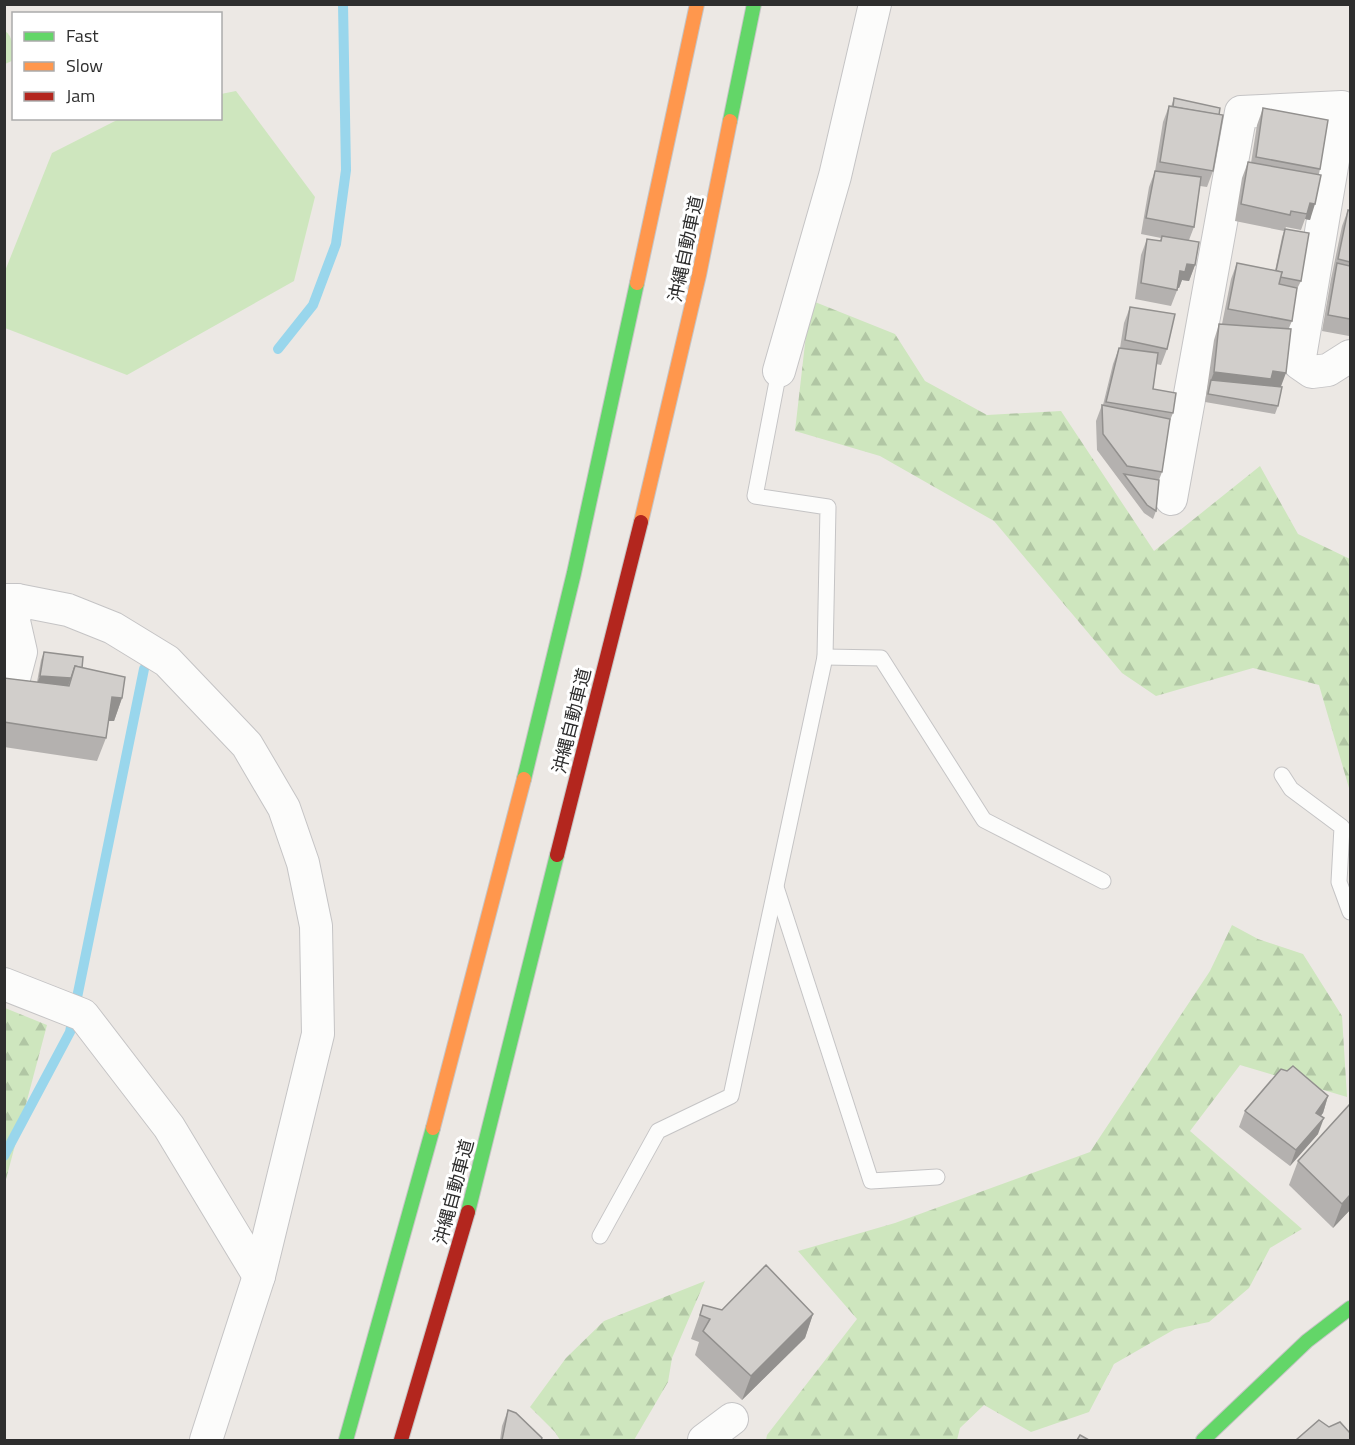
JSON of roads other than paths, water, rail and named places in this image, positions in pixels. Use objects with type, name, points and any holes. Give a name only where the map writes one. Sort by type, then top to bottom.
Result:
[{"type":"main road","name":"沖縄自動車道","points":[[346,1440],[409,1221],[531,749],[601,450],[697,4]]},
{"type":"main road","name":"沖縄自動車道","points":[[401,1440],[468,1214],[655,464],[699,276],[754,4]]},
{"type":"main road","points":[[1203,1440],[1307,1341],[1350,1308]]},
{"type":"street","points":[[779,371],[835,176],[875,4]]},
{"type":"street","points":[[1171,499],[1241,112],[1342,107],[1299,363],[1312,372],[1328,370],[1350,356]]},
{"type":"street","points":[[11,690],[21,652],[11,600],[68,610],[113,628],[167,661],[247,745],[284,808],[303,863],[316,926],[318,1034],[259,1276],[206,1440]]},
{"type":"street","points":[[4,984],[82,1015],[170,1127],[259,1276]]},
{"type":"street","points":[[704,1440],[732,1419]]},
{"type":"lane","points":[[600,1236],[658,1131],[731,1096],[825,657],[828,507],[755,495],[779,371]]},
{"type":"lane","points":[[825,657],[881,658],[984,820],[1103,881]]},
{"type":"lane","points":[[1282,775],[1291,789],[1342,827],[1339,882],[1350,912]]},
{"type":"lane","points":[[776,887],[871,1181],[938,1177]]},
{"type":"waterway","points":[[278,349],[313,305],[336,244],[346,170],[343,4]]},
{"type":"waterway","points":[[4,1156],[70,1032],[144,669]]}]
